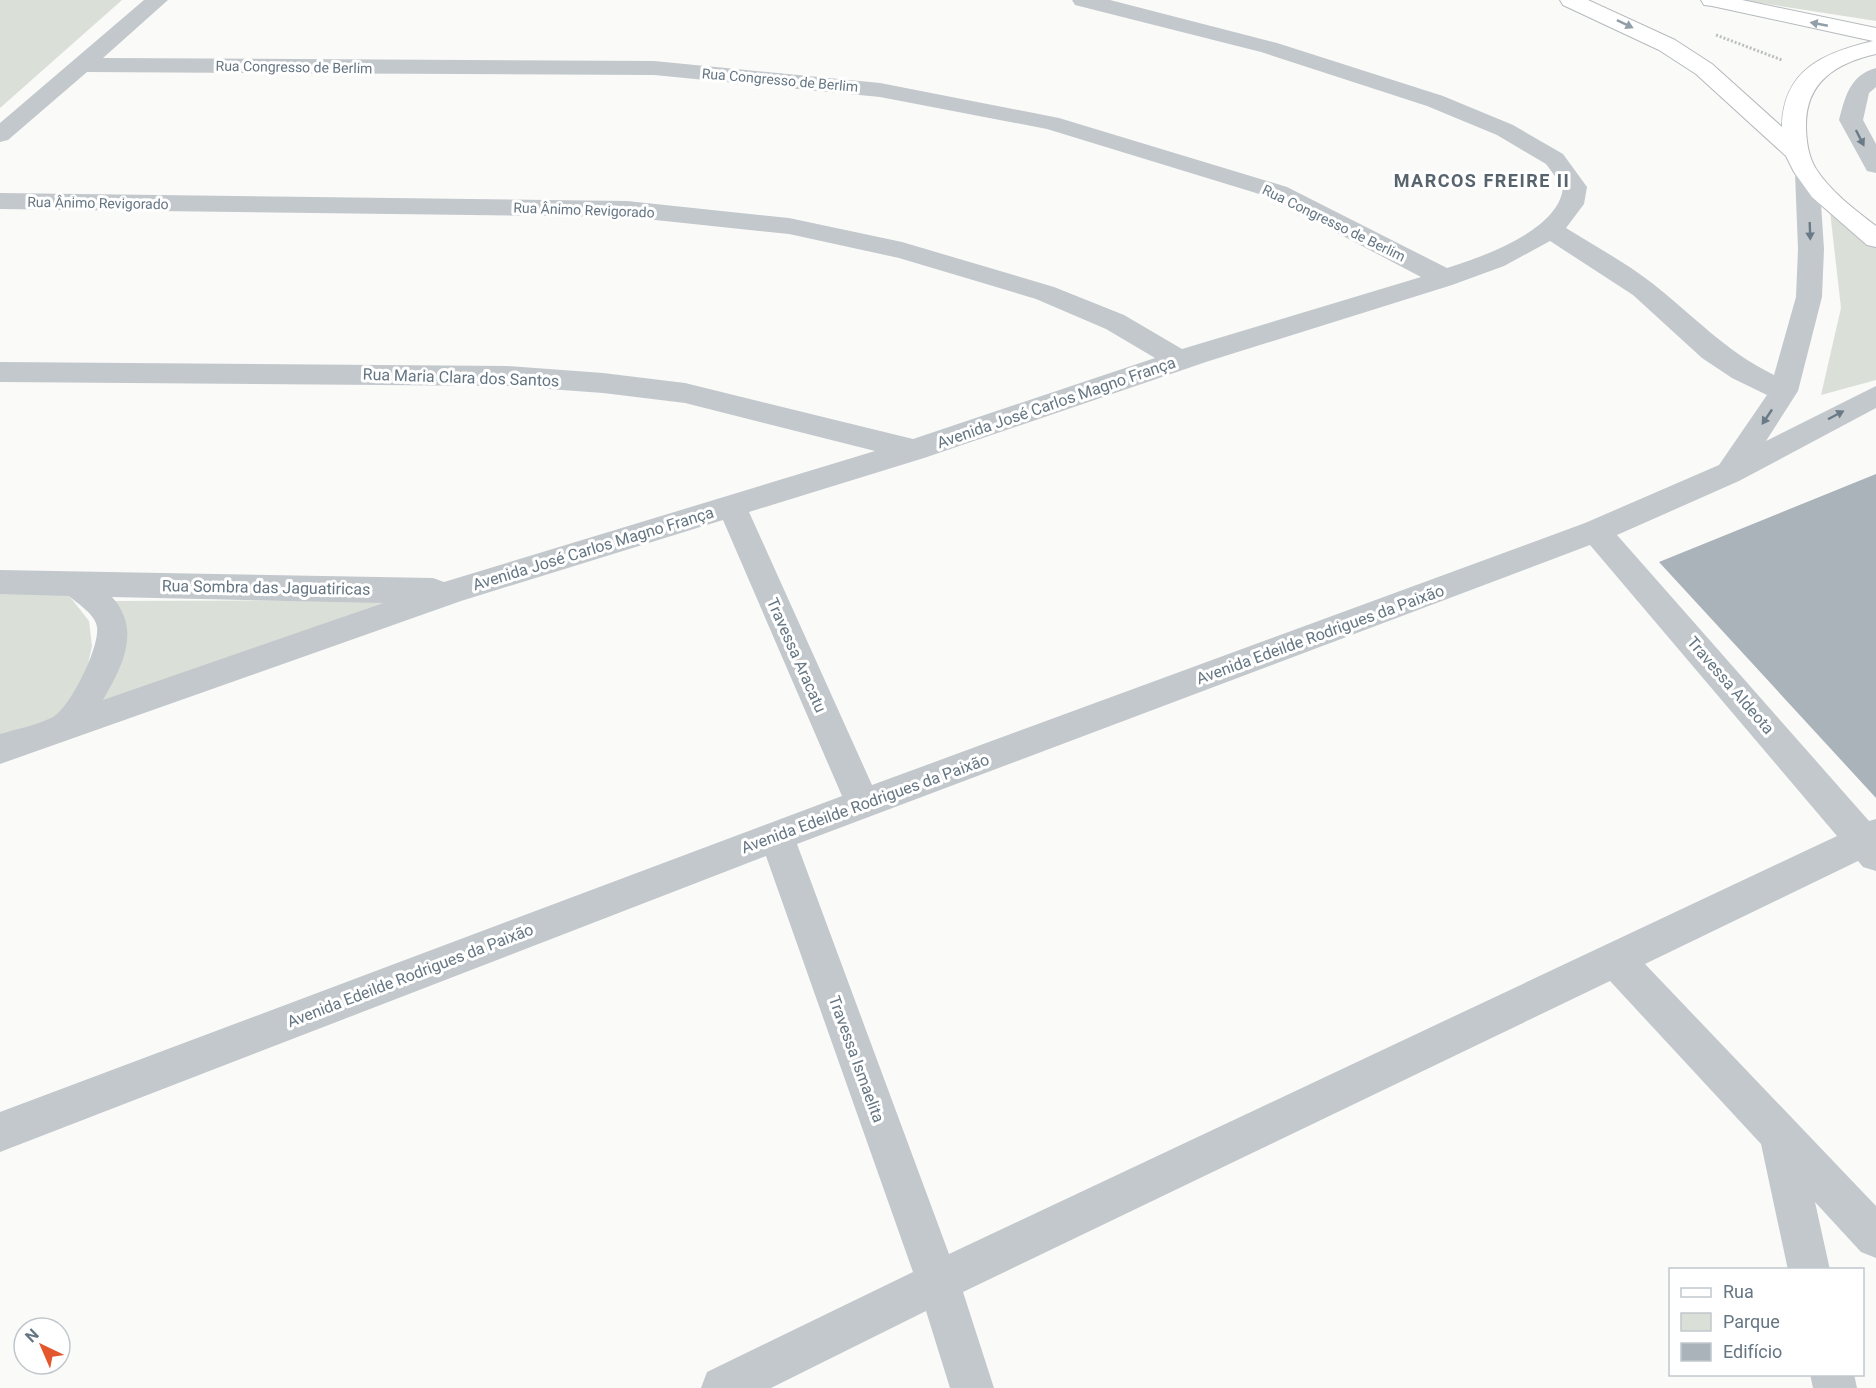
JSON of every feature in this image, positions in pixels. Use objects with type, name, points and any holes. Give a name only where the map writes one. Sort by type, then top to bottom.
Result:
[{"type":"main road","points":[[1571,0],[1667,45],[1704,69],[1801,162],[1836,207],[1876,239]]},
{"type":"main road","points":[[1712,0],[1876,35]]},
{"type":"main road","points":[[1801,162],[1792,113],[1798,90],[1821,67],[1857,51],[1876,47]]},
{"type":"street","points":[[0,135],[157,0]]},
{"type":"street","name":"Avenida José Carlos Magno França","points":[[0,749],[66,728],[454,591],[915,450],[1179,360],[1445,278],[1525,245],[1549,228],[1568,210],[1576,194],[1573,178],[1548,153],[1515,134],[1382,82],[1303,56],[1083,0]]},
{"type":"street","name":"Rua Congresso de Berlim","points":[[81,65],[654,69],[880,90],[1051,123],[1278,192],[1445,278]]},
{"type":"street","points":[[1876,75],[1858,90],[1851,120],[1876,166]]},
{"type":"street","points":[[1729,473],[1784,392],[1809,297],[1811,249],[1801,162]]},
{"type":"street","name":"Rua Ânimo Revigorado","points":[[0,201],[627,209],[789,226],[902,250],[1045,293],[1115,322],[1179,360]]},
{"type":"street","points":[[1549,228],[1642,289],[1712,351],[1742,371],[1784,392]]},
{"type":"street","name":"Rua Maria Clara dos Santos","points":[[0,372],[507,376],[603,383],[685,393],[915,450]]},
{"type":"street","name":"Avenida Edeilde Rodrigues da Paixão","points":[[0,1132],[776,835],[1596,531],[1729,473],[1876,396]]},
{"type":"street","name":"Travessa Aracatu","points":[[731,506],[863,804]]},
{"type":"street","name":"Travessa Aldeota","points":[[1596,531],[1873,843]]},
{"type":"street","name":"Rua Sombra das Jaguatiricas","points":[[0,582],[454,591]]},
{"type":"street","points":[[66,728],[102,674],[113,641],[109,615],[78,584]]},
{"type":"street","name":"Travessa Ismaelita","points":[[776,835],[938,1282],[972,1388]]},
{"type":"street","points":[[723,1388],[938,1282],[1615,959],[1873,843]]},
{"type":"street","points":[[1615,959],[1876,1237]]},
{"type":"street","points":[[1779,1132],[1809,1268]]},
{"type":"green space","points":[[0,0],[122,0],[0,108]]},
{"type":"green space","points":[[1742,0],[1876,0],[1876,21]]},
{"type":"green space","points":[[1830,211],[1876,247],[1876,380],[1821,395],[1841,308]]},
{"type":"green space","points":[[0,590],[67,593],[89,621],[92,646],[84,682],[59,717],[0,736]]},
{"type":"green space","points":[[391,600],[89,708],[110,601]]},
{"type":"building","points":[[1876,474],[1876,798],[1659,562]]},
{"type":"district","name":"MARCOS FREIRE II","points":[[1482,181]]}]
